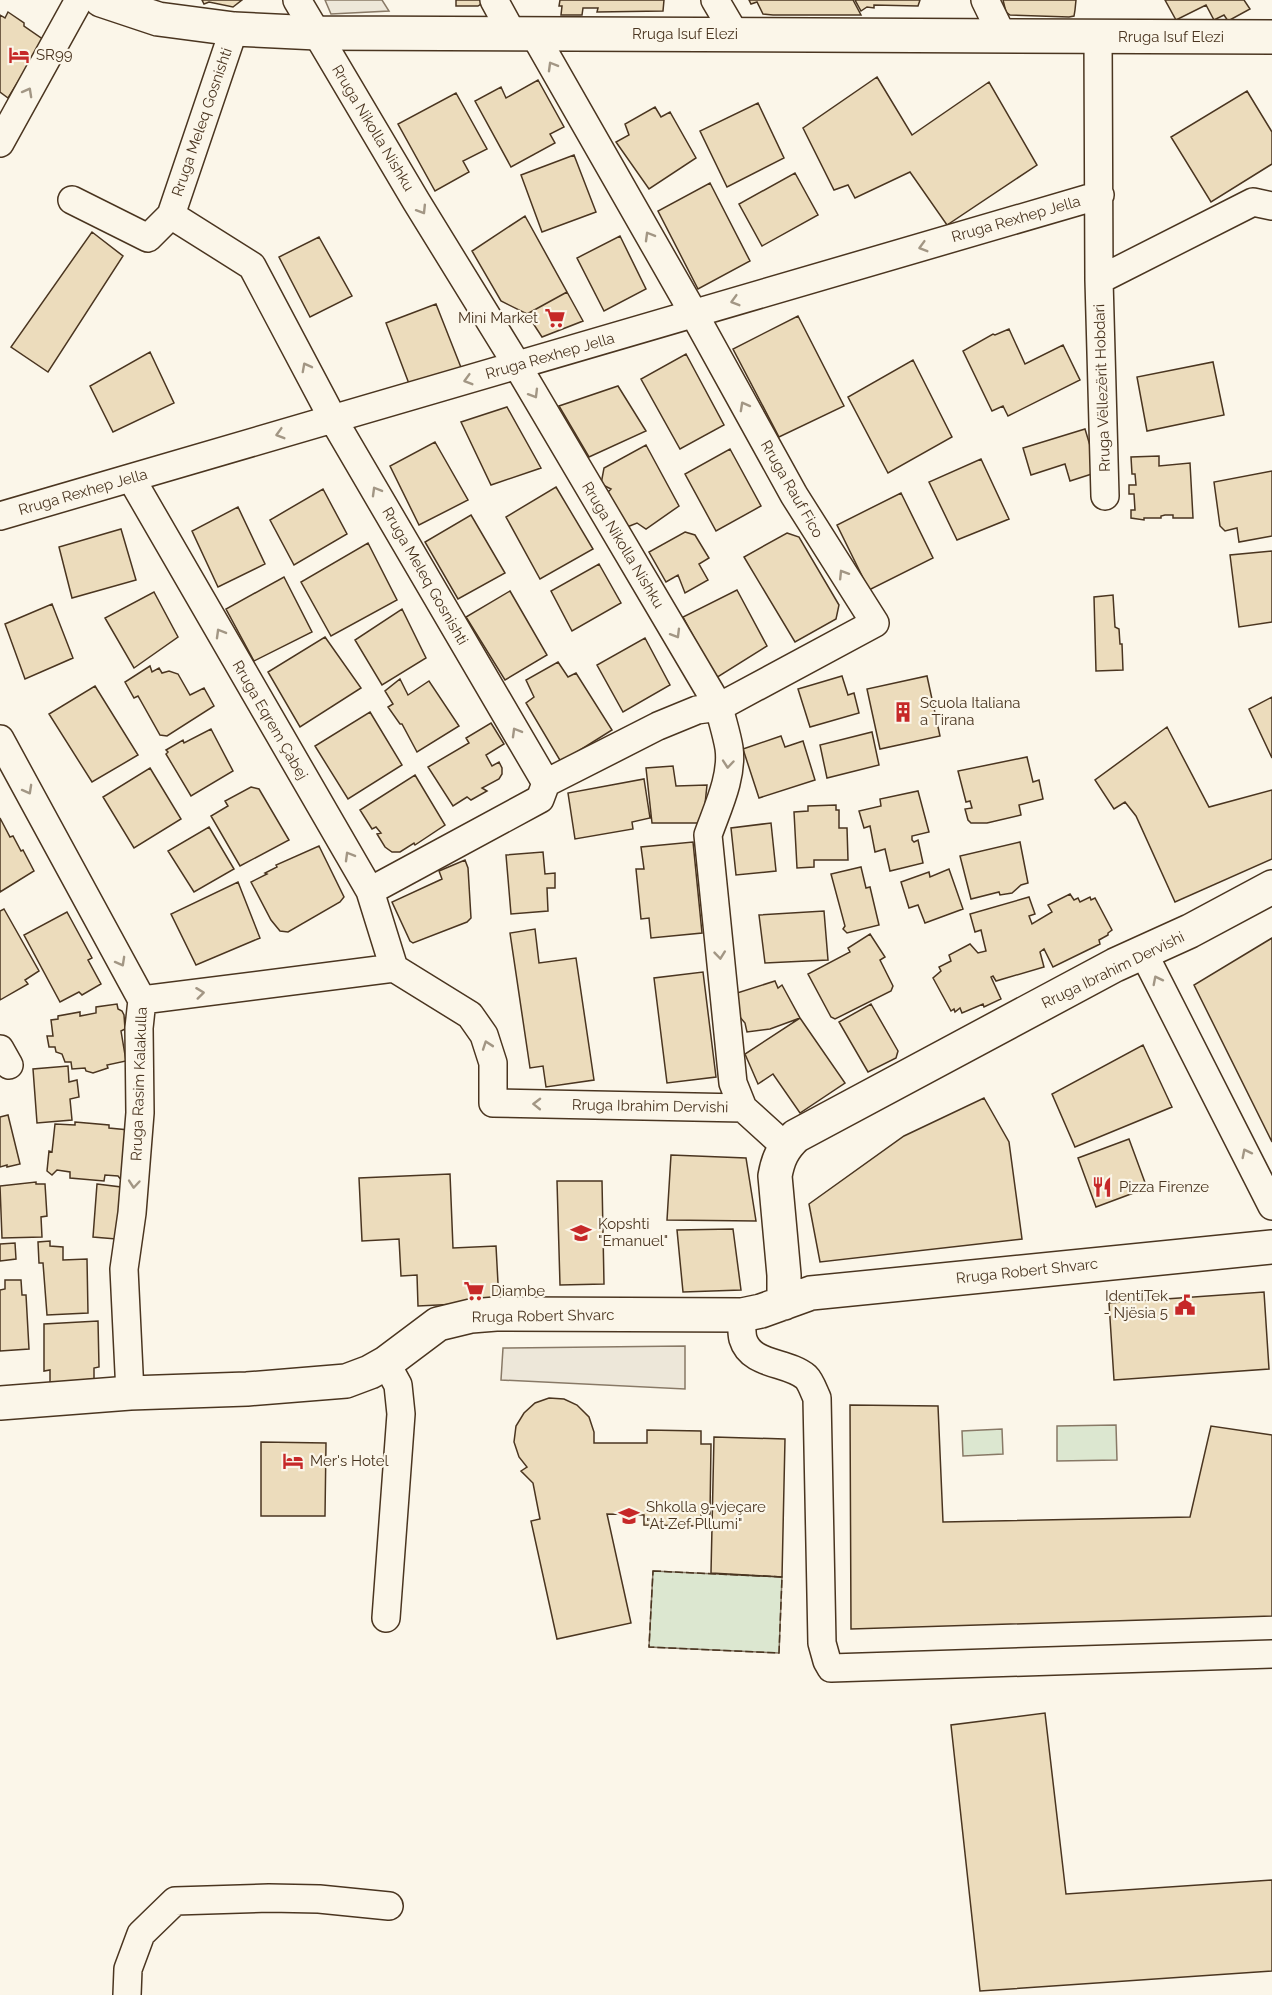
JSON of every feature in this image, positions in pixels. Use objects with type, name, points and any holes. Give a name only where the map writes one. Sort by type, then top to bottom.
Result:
[{"type":"street","points":[[0,143],[79,0]]},
{"type":"street","name":"Rruga Isuf Elezi","points":[[101,0],[158,19],[234,29],[317,33],[1272,37]]},
{"type":"street","name":"Rruga Nikolla Nishku","points":[[297,0],[422,211],[517,365],[719,707],[729,750],[728,766],[719,804],[708,835],[733,1083],[743,1108]]},
{"type":"street","name":"Rruga Rauf Fico","points":[[494,0],[523,33],[694,314],[794,495],[874,623],[719,707],[697,710],[658,726],[546,783]]},
{"type":"street","points":[[716,0],[735,34]]},
{"type":"street","points":[[985,0],[1002,35]]},
{"type":"street","name":"Rruga Meleq Gosnishti","points":[[72,200],[148,238],[171,215],[234,29]]},
{"type":"street","name":"Rruga Vëllezërit Hobdari","points":[[1098,36],[1099,280],[1105,496]]},
{"type":"street","name":"Rruga Rexhep Jella","points":[[0,516],[1100,195]]},
{"type":"street","points":[[1099,280],[1253,202],[1272,206]]},
{"type":"street","name":"Rruga Meleq Gosnishti","points":[[171,215],[252,266],[333,419],[546,783]]},
{"type":"street","name":"Rruga Eqrem Çabej","points":[[131,478],[370,891],[394,968]]},
{"type":"street","name":"Rruga Rasim Kalakulla","points":[[0,739],[142,1000],[139,1028],[140,1113],[132,1213],[124,1269],[130,1393]]},
{"type":"street","points":[[370,891],[540,799],[546,783]]},
{"type":"street","name":"Rruga Ibrahim Dervishi","points":[[394,968],[470,1015],[484,1035],[494,1064],[494,1103],[743,1108],[785,1146],[796,1136],[1115,965],[1190,931],[1272,887]]},
{"type":"street","points":[[1143,952],[1272,1206]]},
{"type":"street","points":[[142,1000],[394,968]]},
{"type":"street","points":[[784,1303],[784,1275],[775,1176],[778,1160],[785,1146]]},
{"type":"street","name":"Rruga Robert Shvarc","points":[[0,1403],[346,1381],[386,1363],[438,1324],[471,1316],[496,1314],[742,1315],[761,1311],[811,1293],[825,1291],[1272,1246]]},
{"type":"street","points":[[742,1315],[743,1338],[748,1350],[767,1362],[784,1365],[807,1378],[817,1398],[822,1643],[831,1668],[1272,1654]]},
{"type":"street","points":[[386,1363],[398,1385],[401,1413],[386,1618]]},
{"type":"street","points":[[126,1995],[128,1969],[141,1934],[175,1901],[318,1899],[388,1906]]},
{"type":"green space","points":[[1116,1425],[1117,1460],[1057,1461],[1057,1426]]},
{"type":"green space","points":[[1002,1429],[1003,1454],[963,1456],[962,1431]]},
{"type":"green space","points":[[653,1571],[782,1577],[779,1653],[649,1647]]},
{"type":"shaded area","points":[[325,0],[382,0],[389,11],[331,14]]},
{"type":"shaded area","points":[[685,1346],[685,1389],[501,1380],[503,1348]]},
{"type":"building","points":[[202,0],[242,0],[233,7],[209,2],[204,4]]},
{"type":"building","points":[[456,0],[483,0],[484,2],[478,6],[456,6]]},
{"type":"building","points":[[560,0],[664,0],[663,11],[597,12],[598,8],[583,8],[582,15],[561,15]]},
{"type":"building","points":[[749,0],[853,0],[861,15],[763,14],[757,2],[751,4]]},
{"type":"building","points":[[855,0],[920,0],[918,6],[874,5],[874,8],[867,7],[861,11]]},
{"type":"building","points":[[1003,0],[1076,0],[1074,16],[1069,17],[1010,15],[1006,12]]},
{"type":"building","points":[[1165,0],[1244,0],[1250,9],[1228,21],[1224,15],[1214,20],[1206,5],[1176,20]]},
{"type":"building","name":"SR99","points":[[8,12],[44,40],[8,98],[0,92],[0,15],[5,18]]},
{"type":"building","points":[[877,77],[912,135],[989,82],[1037,165],[947,225],[910,172],[855,198],[848,185],[834,190],[803,128]]},
{"type":"building","points":[[538,80],[564,127],[550,134],[555,143],[511,167],[475,101],[501,87],[506,98]]},
{"type":"building","points":[[1247,91],[1272,132],[1272,164],[1211,202],[1171,137]]},
{"type":"building","points":[[456,93],[487,149],[463,161],[469,172],[435,191],[398,124]]},
{"type":"building","points":[[758,103],[784,158],[727,187],[700,131]]},
{"type":"building","points":[[655,107],[661,117],[670,112],[696,158],[649,189],[616,142],[629,135],[625,124]]},
{"type":"building","points":[[574,155],[596,212],[542,232],[521,175]]},
{"type":"building","points":[[795,173],[818,215],[762,246],[739,204]]},
{"type":"building","points":[[710,183],[750,261],[698,289],[658,211]]},
{"type":"building","points":[[525,216],[567,292],[527,314],[501,301],[472,251]]},
{"type":"building","points":[[92,232],[123,256],[48,372],[11,347]]},
{"type":"building","points":[[620,236],[646,289],[604,311],[577,258]]},
{"type":"building","points":[[319,237],[352,296],[310,317],[279,257]]},
{"type":"building","name":"Mini Market","points":[[567,292],[583,321],[542,337],[527,314]]},
{"type":"building","points":[[436,304],[462,370],[411,389],[386,323]]},
{"type":"building","points":[[798,316],[844,406],[779,437],[733,349]]},
{"type":"building","points":[[1009,329],[1025,364],[1063,345],[1080,380],[1008,416],[1003,406],[992,411],[963,351],[993,334]]},
{"type":"building","points":[[150,352],[174,403],[113,432],[90,386]]},
{"type":"building","points":[[686,354],[724,425],[680,449],[641,379]]},
{"type":"building","points":[[913,360],[952,437],[888,473],[848,397]]},
{"type":"building","points":[[1213,362],[1224,415],[1147,431],[1137,377]]},
{"type":"building","points":[[618,386],[646,431],[589,457],[559,406]]},
{"type":"building","points":[[507,407],[541,468],[491,485],[461,422]]},
{"type":"building","points":[[1085,429],[1098,472],[1070,481],[1065,464],[1031,475],[1023,448]]},
{"type":"building","points":[[435,442],[468,500],[419,525],[390,466]]},
{"type":"building","points":[[646,445],[679,506],[646,529],[637,523],[627,527],[600,500],[611,489],[601,484],[604,468]]},
{"type":"building","points":[[730,449],[761,506],[716,531],[685,474]]},
{"type":"building","points":[[1159,456],[1159,466],[1190,463],[1193,518],[1173,518],[1173,515],[1165,515],[1161,518],[1144,518],[1144,520],[1131,518],[1131,510],[1135,510],[1134,494],[1129,494],[1129,485],[1136,485],[1135,474],[1132,474],[1131,457]]},
{"type":"building","points":[[981,459],[1009,519],[957,540],[929,482]]},
{"type":"building","points":[[1272,471],[1272,536],[1239,542],[1237,528],[1225,531],[1220,526],[1214,482]]},
{"type":"building","points":[[556,487],[593,549],[540,579],[506,517]]},
{"type":"building","points":[[323,489],[347,534],[294,565],[270,520]]},
{"type":"building","points":[[901,493],[933,558],[869,590],[837,525]]},
{"type":"building","points":[[238,507],[265,564],[218,587],[192,531]]},
{"type":"building","points":[[471,515],[505,573],[458,599],[425,542]]},
{"type":"building","points":[[121,529],[136,580],[72,598],[59,547]]},
{"type":"building","points":[[685,532],[695,535],[709,558],[699,564],[708,580],[685,593],[678,575],[666,582],[649,552]]},
{"type":"building","points":[[787,533],[799,537],[839,605],[836,619],[795,642],[744,557]]},
{"type":"building","points":[[368,543],[397,600],[331,636],[301,582]]},
{"type":"building","points":[[1272,551],[1272,622],[1239,627],[1230,555]]},
{"type":"building","points":[[599,564],[621,603],[572,631],[551,591]]},
{"type":"building","points":[[284,577],[312,632],[254,661],[226,609]]},
{"type":"building","points":[[737,590],[767,646],[716,678],[683,617]]},
{"type":"building","points":[[510,591],[547,655],[505,680],[466,617]]},
{"type":"building","points":[[154,592],[178,637],[134,668],[105,618]]},
{"type":"building","points":[[1113,595],[1115,627],[1119,629],[1120,644],[1122,644],[1123,670],[1096,671],[1094,597]]},
{"type":"building","points":[[52,604],[73,658],[25,679],[5,624]]},
{"type":"building","points":[[402,609],[426,658],[382,685],[355,640]]},
{"type":"building","points":[[325,637],[361,688],[300,727],[268,672]]},
{"type":"building","points":[[645,638],[670,685],[623,712],[597,665]]},
{"type":"building","points":[[558,662],[568,677],[576,673],[612,730],[561,762],[526,703],[534,697],[526,680]]},
{"type":"building","points":[[150,666],[152,672],[159,668],[162,673],[169,671],[178,674],[190,695],[204,688],[214,706],[167,736],[160,735],[138,696],[134,698],[125,682]]},
{"type":"building","points":[[842,676],[848,695],[854,693],[859,713],[810,727],[798,689]]},
{"type":"building","name":"Scuola Italiana a Tirana","points":[[927,676],[940,736],[880,749],[867,689]]},
{"type":"building","points":[[400,679],[408,695],[429,681],[459,726],[417,752],[402,724],[388,707],[393,704],[385,691]]},
{"type":"building","points":[[95,686],[138,755],[92,782],[49,714]]},
{"type":"building","points":[[1272,697],[1272,758],[1249,709]]},
{"type":"building","points":[[370,712],[402,765],[348,799],[315,746]]},
{"type":"building","points":[[491,723],[504,744],[486,755],[492,766],[499,762],[502,774],[499,779],[482,788],[487,791],[471,800],[467,797],[453,806],[428,767],[469,743],[466,738]]},
{"type":"building","points":[[1167,727],[1209,807],[1272,790],[1272,859],[1175,902],[1136,816],[1125,802],[1114,809],[1095,780]]},
{"type":"building","points":[[211,729],[233,771],[191,796],[166,754],[168,752],[166,750],[183,740],[184,743]]},
{"type":"building","points":[[872,732],[879,765],[827,778],[820,745]]},
{"type":"building","points":[[781,736],[785,747],[803,741],[815,780],[759,798],[743,749]]},
{"type":"building","points":[[1027,757],[1033,782],[1039,780],[1043,799],[1019,805],[1021,815],[987,823],[971,823],[965,809],[972,808],[970,801],[966,802],[958,771]]},
{"type":"building","points":[[673,766],[676,786],[707,785],[703,823],[652,823],[646,768]]},
{"type":"building","points":[[150,768],[181,819],[134,848],[103,797]]},
{"type":"building","points":[[415,775],[445,825],[415,845],[414,843],[400,852],[392,852],[385,847],[377,834],[381,833],[376,827],[372,829],[360,810]]},
{"type":"building","points":[[644,779],[650,818],[632,822],[633,829],[575,839],[568,793]]},
{"type":"building","points":[[251,787],[259,789],[289,840],[240,866],[211,816],[228,806],[225,801]]},
{"type":"building","points":[[918,791],[929,832],[912,836],[912,840],[914,842],[918,840],[923,863],[890,871],[885,849],[875,852],[870,826],[864,828],[859,811],[881,806],[880,799]]},
{"type":"building","points":[[836,805],[836,810],[839,810],[839,828],[847,828],[848,860],[814,860],[814,867],[797,868],[794,812],[808,811],[808,806]]},
{"type":"building","points":[[0,818],[10,837],[13,836],[21,851],[23,850],[34,871],[0,892]]},
{"type":"building","points":[[771,823],[776,871],[736,875],[731,828]]},
{"type":"building","points":[[209,827],[234,869],[194,892],[168,851]]},
{"type":"building","points":[[693,842],[702,933],[651,938],[649,918],[641,919],[636,869],[644,869],[641,847]]},
{"type":"building","points":[[1020,842],[1028,883],[1021,885],[1012,893],[1000,895],[999,892],[971,899],[960,856]]},
{"type":"building","points":[[319,846],[344,897],[340,902],[288,932],[280,931],[271,920],[251,882],[267,874],[265,873],[277,867],[276,865]]},
{"type":"building","points":[[543,852],[545,874],[555,873],[555,888],[547,888],[548,911],[511,914],[506,855]]},
{"type":"building","points":[[465,860],[468,868],[471,918],[467,922],[413,943],[392,902],[442,879],[439,871]]},
{"type":"building","points":[[861,867],[866,888],[870,887],[879,925],[847,933],[843,929],[845,926],[831,874]]},
{"type":"building","points":[[949,869],[963,909],[925,923],[918,905],[909,908],[901,882],[929,872],[930,877]]},
{"type":"building","points":[[238,882],[260,938],[196,965],[171,914]]},
{"type":"building","points":[[1070,894],[1074,900],[1078,898],[1080,902],[1090,897],[1091,900],[1095,898],[1112,930],[1099,940],[1100,944],[1053,967],[1044,949],[1040,952],[1044,967],[996,981],[993,976],[991,977],[1001,999],[962,1013],[960,1008],[955,1012],[954,1009],[951,1011],[933,978],[941,971],[939,967],[951,961],[949,955],[970,944],[978,953],[986,951],[981,930],[975,932],[970,914],[1029,897],[1035,914],[1029,916],[1032,924],[1052,912],[1048,905]]},
{"type":"building","points":[[4,909],[39,971],[25,980],[28,984],[0,1000],[0,911]]},
{"type":"building","points":[[824,911],[828,960],[765,963],[759,915]]},
{"type":"building","points":[[67,912],[92,958],[88,960],[101,984],[82,995],[79,992],[60,1002],[24,935]]},
{"type":"building","points":[[535,929],[539,963],[576,958],[594,1080],[546,1087],[543,1066],[530,1068],[510,933]]},
{"type":"building","points":[[870,934],[885,957],[880,960],[893,986],[891,991],[835,1019],[831,1017],[808,974],[850,952],[848,948]]},
{"type":"building","points":[[1272,938],[1272,1142],[1194,985]]},
{"type":"building","points":[[703,972],[716,1077],[667,1083],[654,978]]},
{"type":"building","points":[[775,981],[778,988],[782,985],[800,1018],[770,1029],[747,1032],[745,1023],[739,1016],[737,993]]},
{"type":"building","points":[[117,1004],[118,1009],[124,1015],[125,1029],[121,1031],[126,1061],[107,1065],[108,1068],[93,1073],[86,1071],[85,1068],[72,1069],[71,1062],[65,1062],[62,1054],[56,1052],[55,1047],[49,1047],[47,1036],[53,1036],[51,1020],[58,1019],[58,1016],[80,1012],[80,1016],[96,1013],[96,1007]]},
{"type":"building","points":[[871,1004],[898,1051],[896,1058],[868,1072],[839,1022]]},
{"type":"building","points":[[800,1018],[845,1083],[800,1113],[773,1074],[758,1084],[745,1054]]},
{"type":"building","points":[[1143,1045],[1172,1107],[1075,1147],[1052,1094]]},
{"type":"building","points":[[68,1066],[69,1082],[77,1080],[79,1097],[70,1099],[72,1120],[37,1123],[33,1069]]},
{"type":"building","points":[[984,1098],[1009,1142],[1022,1239],[820,1262],[809,1204],[904,1136]]},
{"type":"building","points":[[8,1115],[20,1164],[0,1167],[0,1117]]},
{"type":"building","points":[[75,1122],[109,1125],[109,1128],[129,1130],[122,1181],[118,1176],[105,1175],[104,1181],[70,1178],[70,1172],[57,1170],[52,1175],[47,1171],[55,1124],[75,1125]]},
{"type":"building","points":[[1129,1139],[1147,1188],[1096,1207],[1078,1158]]},
{"type":"building","points":[[671,1155],[746,1158],[756,1221],[667,1220]]},
{"type":"building","points":[[450,1174],[453,1248],[496,1246],[499,1302],[418,1306],[417,1275],[401,1276],[399,1239],[362,1241],[359,1178]]},
{"type":"building","name":"Kopshti \"Emanuel\"","points":[[557,1181],[602,1181],[604,1284],[560,1285]]},
{"type":"building","points":[[36,1182],[36,1184],[45,1184],[47,1216],[41,1217],[42,1237],[2,1238],[0,1186]]},
{"type":"building","points":[[97,1184],[121,1187],[116,1239],[93,1237]]},
{"type":"building","points":[[733,1229],[741,1290],[683,1292],[677,1230]]},
{"type":"building","points":[[50,1241],[50,1246],[63,1247],[63,1260],[87,1259],[88,1313],[47,1315],[43,1263],[39,1263],[38,1242]]},
{"type":"building","points":[[15,1243],[16,1259],[0,1261],[0,1244]]},
{"type":"building","points":[[5,1280],[21,1280],[22,1295],[26,1295],[29,1349],[0,1351],[0,1290],[5,1289]]},
{"type":"building","points":[[1264,1292],[1269,1369],[1114,1380],[1109,1303]]},
{"type":"building","points":[[98,1321],[99,1367],[94,1368],[94,1379],[50,1383],[50,1370],[44,1371],[44,1324]]},
{"type":"building","points":[[549,1398],[564,1399],[577,1405],[589,1417],[594,1432],[594,1443],[647,1443],[647,1430],[701,1431],[701,1444],[711,1444],[710,1514],[701,1514],[700,1526],[644,1525],[644,1515],[607,1514],[631,1623],[557,1639],[531,1521],[540,1519],[533,1483],[521,1471],[527,1467],[519,1457],[514,1442],[516,1426],[524,1413],[535,1403]]},
{"type":"building","points":[[850,1405],[938,1406],[943,1522],[1190,1517],[1211,1426],[1272,1435],[1272,1616],[851,1629]]},
{"type":"building","points":[[714,1437],[785,1439],[782,1577],[711,1573]]},
{"type":"building","name":"Mer's Hotel","points":[[261,1442],[326,1443],[325,1516],[261,1516]]},
{"type":"building","points":[[1045,1713],[1066,1894],[1272,1880],[1272,1971],[980,1991],[951,1725]]},
{"type":"fence","points":[[653,1571],[782,1577],[779,1653],[649,1647],[653,1571]]},
{"type":"place","name":"SR99","points":[[19,55]]},
{"type":"place","name":"Mini Market","points":[[555,318]]},
{"type":"place","name":"Scuola Italiana a Tirana","points":[[903,712]]},
{"type":"place","name":"Pizza Firenze","points":[[1102,1187]]},
{"type":"place","name":"Kopshti \"Emanuel\"","points":[[581,1233]]},
{"type":"place","name":"Diambe","points":[[474,1291]]},
{"type":"place","name":"IdentiTek - Njësia 5","points":[[1185,1305]]},
{"type":"place","name":"Mer's Hotel","points":[[293,1461]]},
{"type":"place","name":"Shkolla 9-vjeçare \"At Zef Pllumi\"","points":[[629,1516]]}]
